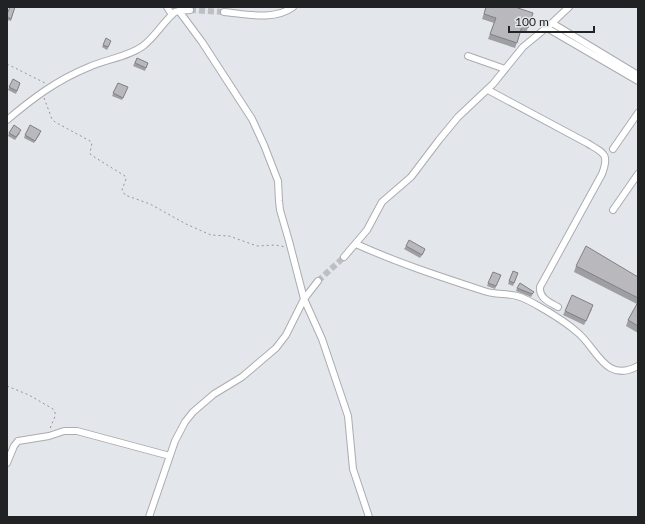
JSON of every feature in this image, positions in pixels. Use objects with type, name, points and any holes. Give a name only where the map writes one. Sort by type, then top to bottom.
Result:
[{"type":"street","points":[[167,7],[172,15]]},
{"type":"street","points":[[252,7],[254,14]]},
{"type":"street","points":[[224,12],[280,14],[293,7]]},
{"type":"street","points":[[344,257],[367,230],[382,202],[411,177],[458,117],[488,90],[523,47],[568,7]]},
{"type":"street","points":[[7,120],[50,86],[79,71],[127,54],[138,48],[152,37],[172,15],[179,11],[190,10]]},
{"type":"street","points":[[179,11],[213,58],[259,132],[278,181],[278,201],[304,299],[322,339],[348,416],[353,469],[369,517]]},
{"type":"street","points":[[549,25],[638,75]]},
{"type":"street","points":[[549,25],[638,81]]},
{"type":"street","points":[[468,56],[505,69]]},
{"type":"street","points":[[488,90],[601,151],[606,160],[602,174],[540,287],[539,292],[541,296],[558,307]]},
{"type":"street","points":[[613,149],[638,113]]},
{"type":"street","points":[[613,210],[638,174]]},
{"type":"street","points":[[356,244],[407,265],[471,287],[491,293],[510,295],[524,299],[565,322],[577,332],[592,348],[599,359],[610,368],[624,371],[631,370],[638,366]]},
{"type":"street","points":[[149,517],[180,430],[193,412],[214,394],[242,376],[276,348],[286,335],[304,299],[318,281]]},
{"type":"street","points":[[7,463],[14,446],[18,441],[49,436],[64,431],[77,431],[170,456]]},
{"type":"path","points":[[7,64],[41,80],[50,86]]},
{"type":"path","points":[[42,92],[48,112],[55,122],[90,141],[92,143],[91,155],[126,176],[122,190],[125,195],[155,206],[186,224],[211,235],[229,236],[257,246],[276,245],[291,249]]},
{"type":"path","points":[[7,386],[29,395],[55,411],[56,415],[51,425],[49,436]]},
{"type":"building","points":[[10,7],[15,7],[11,19],[7,17]]},
{"type":"building","points":[[486,7],[515,7],[533,13],[528,28],[522,26],[517,43],[490,34],[496,18],[484,14]]},
{"type":"building","points":[[106,38],[111,41],[108,47],[103,45]]},
{"type":"building","points":[[137,58],[148,63],[146,68],[135,63]]},
{"type":"building","points":[[13,79],[20,83],[17,91],[9,87]]},
{"type":"building","points":[[118,83],[128,87],[123,98],[113,93]]},
{"type":"building","points":[[14,125],[21,130],[16,137],[9,133]]},
{"type":"building","points":[[30,125],[41,131],[35,141],[25,135]]},
{"type":"building","points":[[409,240],[425,249],[422,255],[406,246]]},
{"type":"building","points":[[586,246],[638,277],[638,298],[576,266]]},
{"type":"building","points":[[513,271],[518,273],[514,283],[509,281]]},
{"type":"building","points":[[493,272],[501,275],[496,286],[488,283]]},
{"type":"building","points":[[520,283],[534,292],[532,294],[517,288]]},
{"type":"building","points":[[572,295],[593,305],[586,321],[565,311]]},
{"type":"building","points":[[638,302],[638,326],[628,320]]},
{"type":"tunnel","points":[[190,10],[224,12]]},
{"type":"tunnel","points":[[318,281],[344,257]]}]
